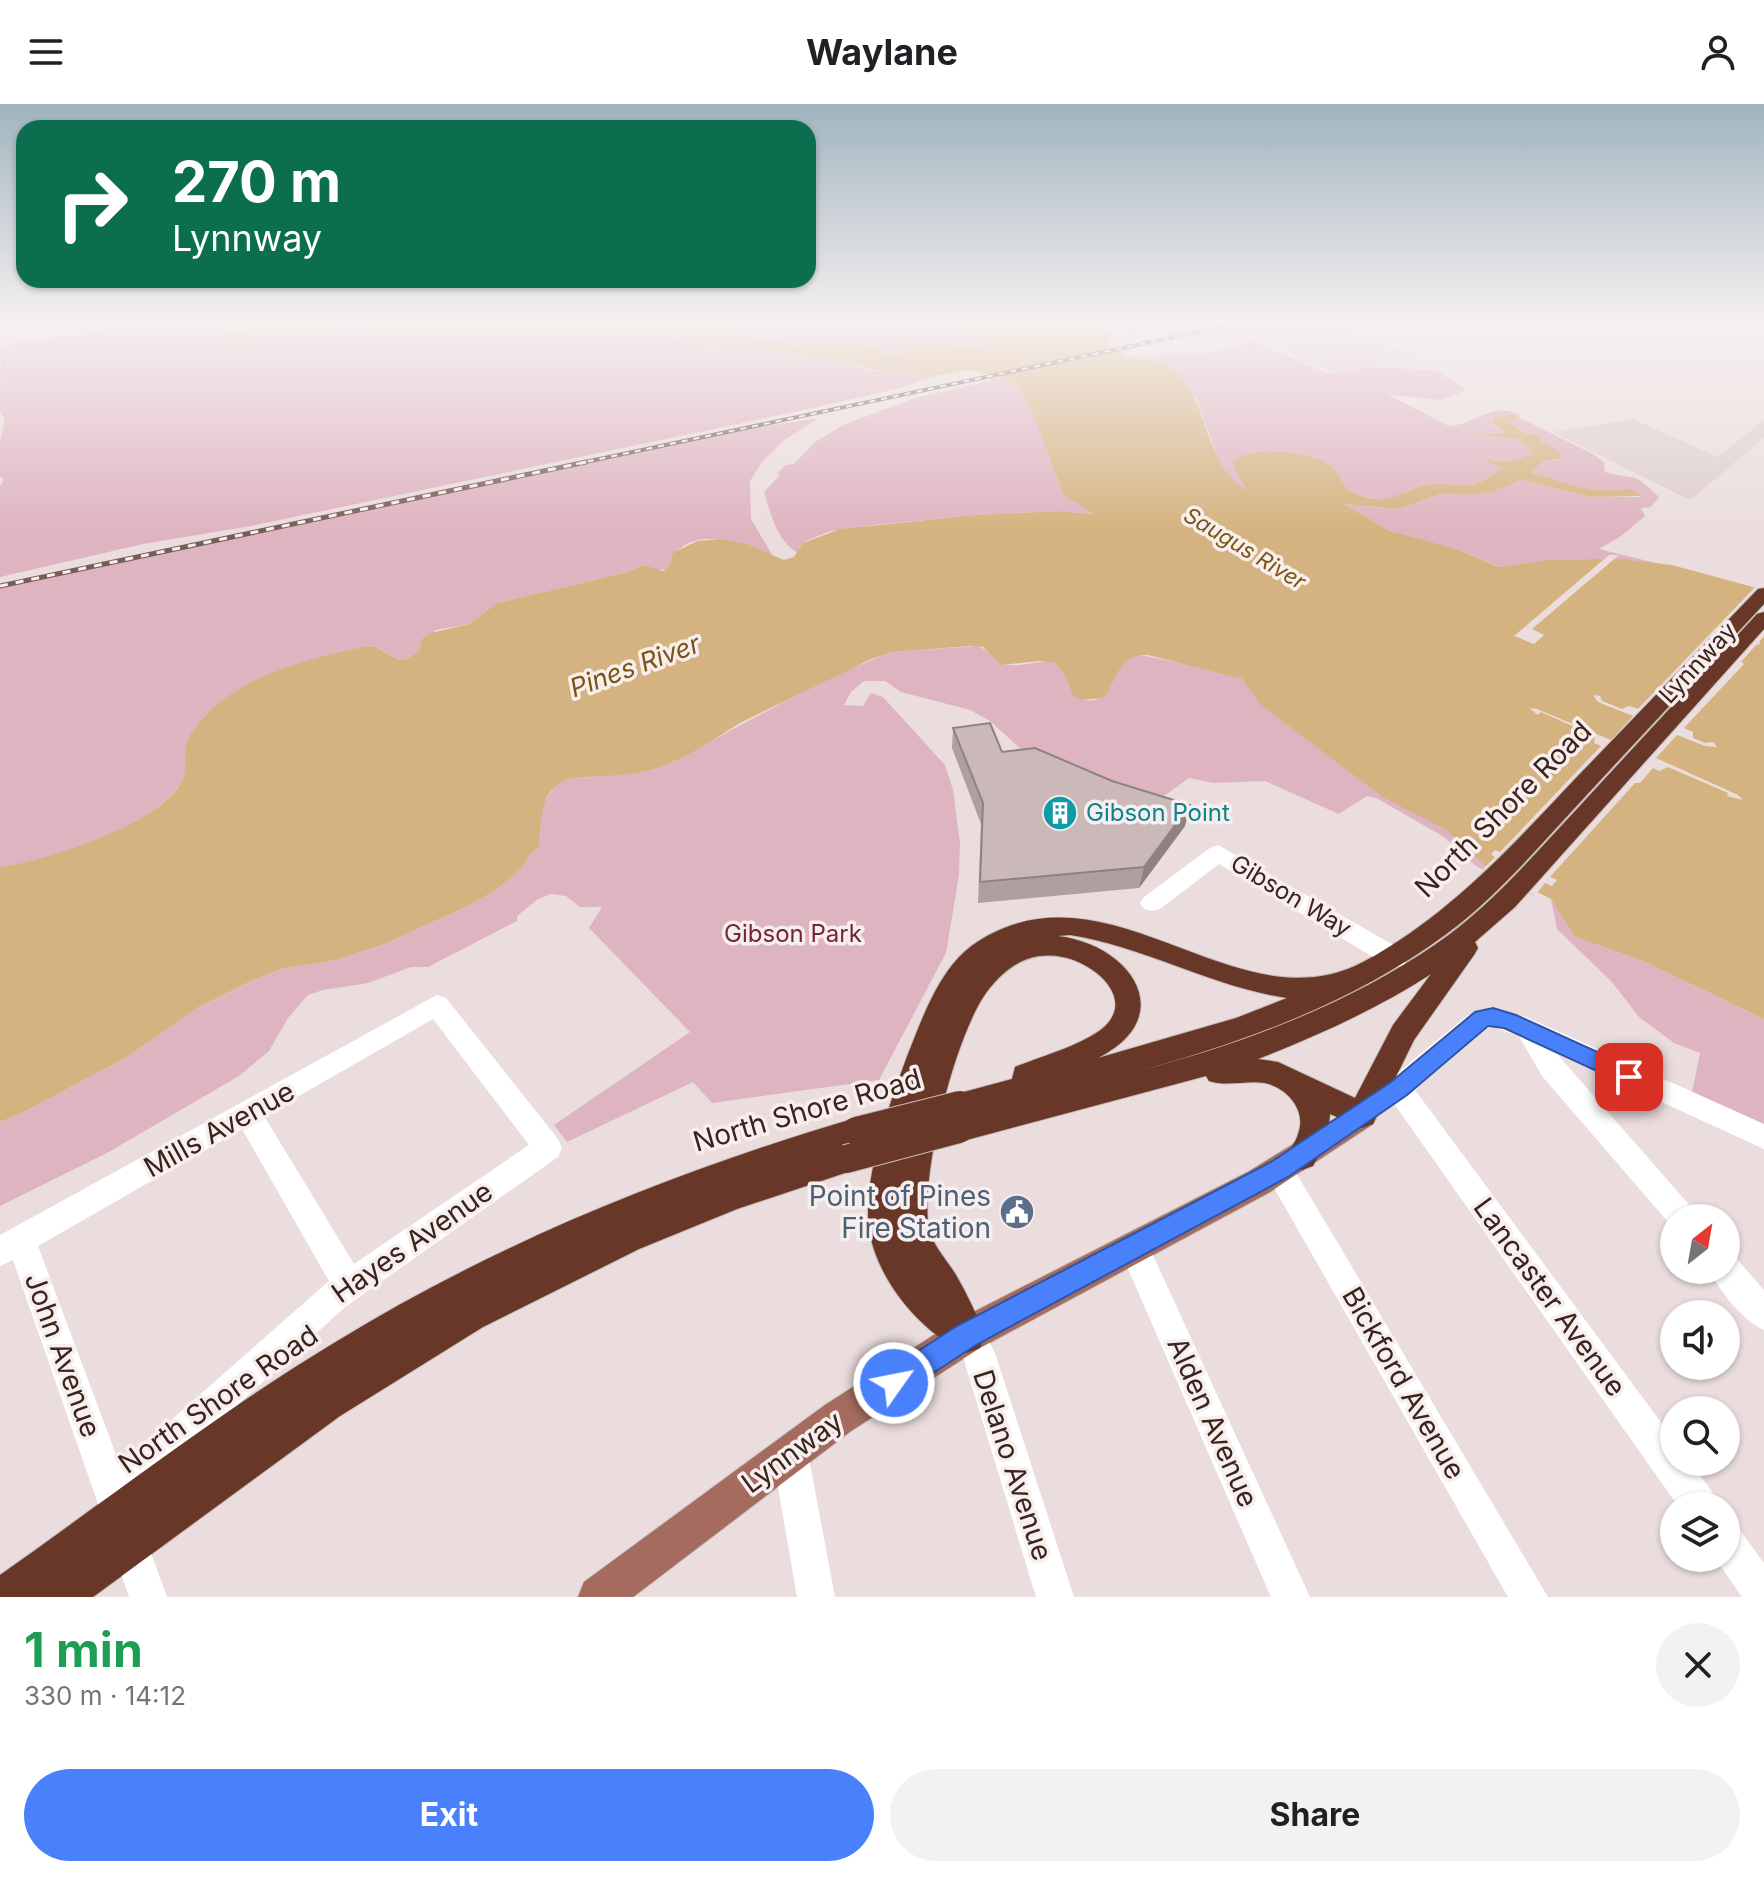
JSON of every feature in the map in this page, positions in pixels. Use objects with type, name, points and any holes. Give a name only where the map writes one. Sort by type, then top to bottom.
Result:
[{"type":"highway","name":"Lynnway","points":[[1642,737],[1764,593]]},
{"type":"highway","name":"Lynnway","points":[[1642,737],[1764,618]]},
{"type":"highway","name":"North Shore Road","points":[[5,1597],[125,1530],[420,1343],[582,1257],[851,1145],[960,1117],[1210,1040],[1286,1013],[1385,964],[1506,883],[1642,737]]},
{"type":"highway","name":"North Shore Road","points":[[960,1117],[1149,1081],[1238,1056],[1339,1015],[1425,966],[1466,937],[1496,910],[1506,883]]},
{"type":"highway","points":[[1149,1081],[1238,1069],[1268,1071],[1362,1115],[1410,1022],[1496,910]]},
{"type":"highway","points":[[967,1335],[920,1295],[898,1263],[886,1230],[892,1167],[917,1066],[946,998],[973,961],[1020,932],[1046,926],[1074,926],[1106,932],[1230,976],[1268,986],[1317,987],[1385,964]]},
{"type":"highway","points":[[960,1117],[1114,1035],[1127,1007],[1125,992],[1114,973],[1099,959],[1080,949],[1050,944],[1028,947],[1009,955],[984,976],[957,1020],[940,1065],[921,1142],[911,1217],[919,1246],[967,1335]]},
{"type":"highway","points":[[1285,1077],[1307,1095],[1316,1112],[1313,1140],[1291,1163]]},
{"type":"highway","name":"North Shore Road","points":[[58,1597],[125,1530]]},
{"type":"main road","name":"Lynnway","points":[[599,1597],[838,1418],[967,1335],[1291,1163],[1362,1115]]},
{"type":"street","name":"Gibson Way","points":[[1152,903],[1218,853],[1385,964]]},
{"type":"street","name":"Mills Avenue","points":[[11,1246],[437,1005],[548,1148]]},
{"type":"street","name":"Lynnway","points":[[1362,1115],[1399,1089],[1482,1018],[1500,1018],[1528,1029]]},
{"type":"street","points":[[1528,1029],[1764,1137]]},
{"type":"street","points":[[1528,1029],[1551,1068],[1669,1204]]},
{"type":"street","name":"Lancaster Avenue","points":[[1399,1089],[1690,1492]]},
{"type":"street","points":[[247,1113],[348,1284]]},
{"type":"street","name":"Hayes Avenue","points":[[125,1530],[133,1481],[156,1457],[348,1284],[548,1148]]},
{"type":"street","name":"Bickford Avenue","points":[[1291,1163],[1529,1597]]},
{"type":"street","name":"John Avenue","points":[[11,1246],[125,1530],[148,1597]]},
{"type":"street","name":"Alden Avenue","points":[[1134,1248],[1291,1597]]},
{"type":"street","points":[[1738,1284],[1764,1314]]},
{"type":"street","name":"Delano Avenue","points":[[967,1335],[978,1353],[1055,1597]]},
{"type":"street","points":[[790,1453],[816,1597]]},
{"type":"street","points":[[1740,1562],[1764,1595]]},
{"type":"shaded area","points":[[1633,419],[1717,457],[1764,420],[1764,438],[1690,500],[1553,432]]},
{"type":"green space","points":[[0,392],[884,392],[251,526],[143,544],[0,577],[0,486],[4,480],[0,476],[0,443],[5,419],[0,412]]},
{"type":"green space","points":[[944,392],[1022,392],[1094,514],[1059,511],[974,515],[873,525],[830,531],[806,541],[797,553],[775,526],[764,492],[780,475],[777,473],[786,465],[794,464],[815,442],[845,424],[916,398]]},
{"type":"green space","points":[[1191,392],[1462,392],[1441,400],[1387,394],[1449,426],[1498,411],[1514,413],[1494,418],[1491,423],[1506,433],[1472,434],[1518,439],[1533,454],[1507,462],[1480,459],[1502,468],[1475,484],[1428,486],[1381,499],[1365,497],[1349,490],[1328,464],[1319,459],[1295,452],[1254,452],[1234,461],[1313,533],[1209,516],[1219,462]]},
{"type":"green space","points":[[1516,416],[1593,454],[1604,462],[1605,472],[1639,480],[1659,497],[1651,507],[1641,508],[1645,516],[1599,549],[1668,566],[1505,569],[1456,549],[1386,529],[1344,504],[1399,509],[1443,493],[1470,495],[1492,492],[1522,480],[1590,497],[1641,497],[1630,488],[1605,490],[1579,487],[1530,471],[1542,462],[1561,459],[1532,433],[1526,433],[1510,422]]},
{"type":"green space","points":[[819,418],[783,441],[762,462],[750,481],[751,519],[774,558],[730,541],[699,540],[675,554],[668,569],[655,570],[643,565],[628,572],[497,603],[469,624],[436,630],[421,644],[419,651],[407,659],[399,660],[377,647],[369,647],[280,670],[245,686],[192,734],[182,781],[149,814],[73,849],[0,867],[0,585],[270,531],[396,501],[741,430]]},
{"type":"green space","name":"Gibson Park","points":[[977,646],[1005,664],[1055,663],[1064,674],[1073,696],[1088,700],[1098,699],[1106,693],[1121,666],[1140,655],[1214,670],[1254,683],[1543,884],[1534,896],[1476,866],[1444,837],[1378,799],[1367,796],[1339,814],[1265,781],[1213,783],[1189,778],[1164,796],[1133,792],[1023,751],[990,721],[970,710],[901,692],[885,681],[864,681],[851,692],[844,705],[863,706],[871,693],[883,697],[945,765],[953,790],[960,843],[959,875],[946,953],[879,1080],[712,1103],[693,1082],[567,1142],[554,1125],[690,1032],[589,928],[602,907],[580,907],[566,896],[551,894],[538,899],[517,916],[517,921],[428,967],[411,967],[368,983],[308,995],[288,1018],[269,1051],[239,1076],[107,1153],[0,1206],[0,1122],[127,1057],[197,1008],[255,979],[285,968],[332,961],[382,945],[496,890],[522,868],[529,855],[539,847],[541,807],[557,784],[565,780],[647,770],[672,762],[834,675],[892,652]]},
{"type":"green space","points":[[1551,899],[1575,937],[1643,961],[1764,1019],[1764,1129],[1691,1097],[1700,1053],[1674,1043],[1639,1017],[1612,982],[1557,929]]},
{"type":"water","points":[[1021,392],[1191,392],[1223,466],[1233,480],[1248,491],[1234,467],[1234,461],[1254,453],[1281,451],[1319,459],[1334,469],[1351,491],[1369,498],[1386,499],[1434,484],[1471,485],[1502,468],[1480,459],[1507,462],[1533,454],[1518,439],[1472,434],[1506,433],[1491,422],[1494,418],[1514,413],[1520,416],[1510,422],[1525,433],[1540,435],[1539,440],[1559,452],[1562,458],[1542,462],[1531,472],[1592,489],[1630,488],[1642,496],[1590,497],[1522,480],[1492,492],[1470,495],[1443,493],[1399,509],[1344,504],[1390,531],[1456,549],[1499,567],[1549,560],[1621,559],[1672,565],[1764,590],[1764,1019],[1643,961],[1575,937],[1551,899],[1486,866],[1445,829],[1384,798],[1261,705],[1242,679],[1148,655],[1138,656],[1124,663],[1103,698],[1082,700],[1073,696],[1064,674],[1055,663],[1039,661],[1001,665],[983,647],[970,646],[892,652],[869,660],[740,723],[671,763],[635,773],[565,780],[546,800],[539,847],[529,855],[522,868],[496,890],[382,945],[332,961],[285,968],[255,979],[197,1008],[127,1057],[0,1122],[0,867],[45,857],[101,838],[152,811],[171,795],[183,779],[186,747],[193,731],[224,699],[261,678],[302,662],[364,647],[376,647],[399,660],[407,659],[419,651],[422,639],[431,633],[469,624],[497,603],[628,572],[643,565],[663,571],[669,566],[673,553],[697,541],[722,539],[747,544],[784,560],[794,557],[803,543],[840,529],[974,515],[1059,511],[1094,514],[1064,495],[1033,414]]},
{"type":"pier","points":[[1609,555],[1619,555],[1532,629],[1544,635],[1534,644],[1514,636]]},
{"type":"pier","points":[[1758,584],[1764,586],[1764,636],[1759,642],[1761,644],[1756,645],[1741,662],[1744,664],[1684,728],[1693,732],[1693,738],[1705,743],[1713,742],[1717,747],[1705,746],[1677,735],[1656,758],[1743,800],[1727,796],[1728,793],[1668,767],[1659,771],[1653,768],[1640,783],[1635,783],[1550,877],[1557,880],[1552,886],[1545,883],[1535,896],[1483,869],[1495,857],[1491,854],[1495,850],[1500,852],[1601,746],[1594,743],[1595,736],[1541,712],[1538,715],[1529,708],[1537,709],[1611,740],[1633,716],[1598,702],[1593,695],[1622,709],[1629,706],[1638,709]]},
{"type":"building","name":"Gibson Point","points":[[990,723],[1002,752],[1035,748],[1112,781],[1190,805],[1144,867],[980,882],[983,803],[953,728]]},
{"type":"railway","points":[[576,464],[917,392]]},
{"type":"railway","points":[[0,586],[586,462]]},
{"type":"place","name":"Gibson Point","points":[[1060,813]]},
{"type":"place","name":"Point of Pines Fire Station","points":[[1017,1212]]},
{"type":"route","points":[[894,1383],[967,1335],[1279,1170],[1399,1089],[1482,1018],[1509,1021],[1629,1077]]},
{"type":"water label","name":"Saugus River","points":[[1245,548]]},
{"type":"water label","name":"Pines River","points":[[635,666]]}]
